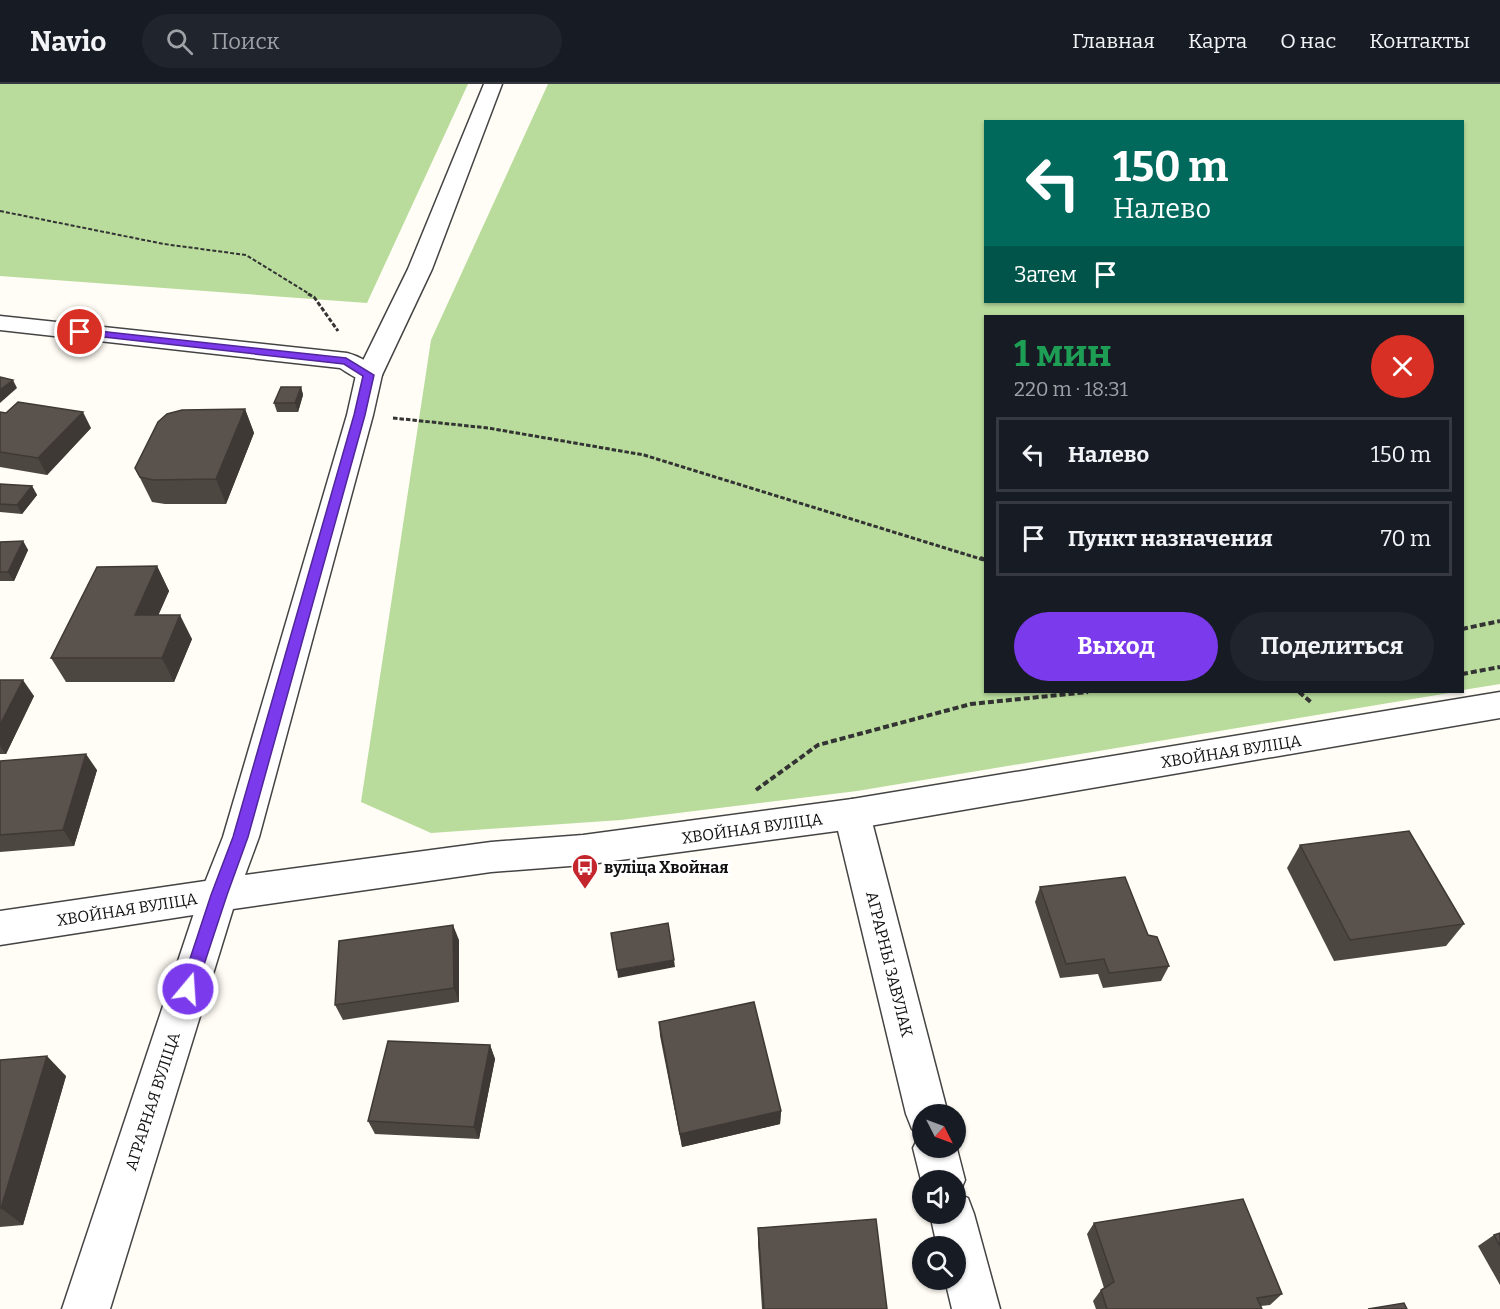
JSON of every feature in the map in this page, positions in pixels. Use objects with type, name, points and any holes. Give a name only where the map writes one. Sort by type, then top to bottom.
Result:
[{"type":"street","name":"АГРАРНАЯ ВУЛІЦА","points":[[86,1309],[219,895],[241,837],[360,415],[369,375],[420,269],[493,84]]},
{"type":"street","points":[[0,323],[346,361],[369,375]]},
{"type":"street","name":"ХВОЙНАЯ ВУЛІЦА","points":[[0,928],[491,856],[583,850],[852,814],[1500,705]]},
{"type":"street","name":"АГРАРНЫ ЗАВУЛАК","points":[[852,814],[924,1104]]},
{"type":"street","points":[[955,1224],[976,1309]]},
{"type":"path","points":[[0,211],[164,244],[246,255],[314,297],[369,375]]},
{"type":"path","points":[[360,415],[488,428],[644,455],[984,559]]},
{"type":"path","points":[[1464,629],[1500,621]]},
{"type":"path","points":[[1464,674],[1500,666]]},
{"type":"path","points":[[748,795],[818,745],[971,704],[1078,693]]},
{"type":"path","points":[[1300,693],[1313,704]]},
{"type":"green space","points":[[0,84],[468,84],[367,303],[0,276]]},
{"type":"green space","points":[[548,84],[1500,84],[1500,684],[1464,690],[1464,315],[984,315],[984,693],[1449,693],[857,791],[621,820],[431,833],[361,802],[431,340]]},
{"type":"building","points":[[0,377],[13,380],[0,390]]},
{"type":"building","points":[[281,387],[301,387],[295,403],[274,403]]},
{"type":"building","points":[[18,402],[83,412],[38,458],[0,452],[0,412],[6,413]]},
{"type":"building","points":[[245,409],[216,479],[153,480],[140,477],[135,468],[158,422],[167,414],[182,410]]},
{"type":"building","points":[[0,484],[32,486],[17,505],[0,504]]},
{"type":"building","points":[[23,541],[8,572],[0,572],[0,542]]},
{"type":"building","points":[[157,566],[135,615],[180,615],[162,658],[51,658],[97,567]]},
{"type":"building","points":[[0,680],[23,680],[0,725]]},
{"type":"building","points":[[86,754],[63,830],[0,835],[0,761]]},
{"type":"building","points":[[1409,831],[1464,924],[1350,940],[1300,845]]},
{"type":"building","points":[[1125,877],[1148,935],[1157,937],[1169,966],[1109,973],[1104,959],[1066,964],[1040,887]]},
{"type":"building","points":[[668,923],[674,960],[617,970],[611,933]]},
{"type":"building","points":[[453,925],[454,988],[335,1005],[339,941]]},
{"type":"building","points":[[754,1002],[781,1111],[680,1134],[659,1022]]},
{"type":"building","points":[[388,1041],[490,1045],[474,1127],[368,1121]]},
{"type":"building","points":[[47,1056],[1,1208],[0,1208],[0,1060]]},
{"type":"building","points":[[1243,1199],[1282,1294],[1257,1298],[1262,1309],[1107,1309],[1101,1290],[1114,1282],[1094,1223]]},
{"type":"building","points":[[876,1219],[887,1309],[764,1309],[758,1228]]},
{"type":"building","points":[[1500,1233],[1500,1246],[1494,1235]]},
{"type":"building","points":[[1404,1303],[1407,1309],[1368,1309]]},
{"type":"place","name":"вуліца Хвойная","points":[[585,890]]},
{"type":"route","points":[[80,332],[346,361],[369,375],[360,415],[241,837],[188,989]]}]
